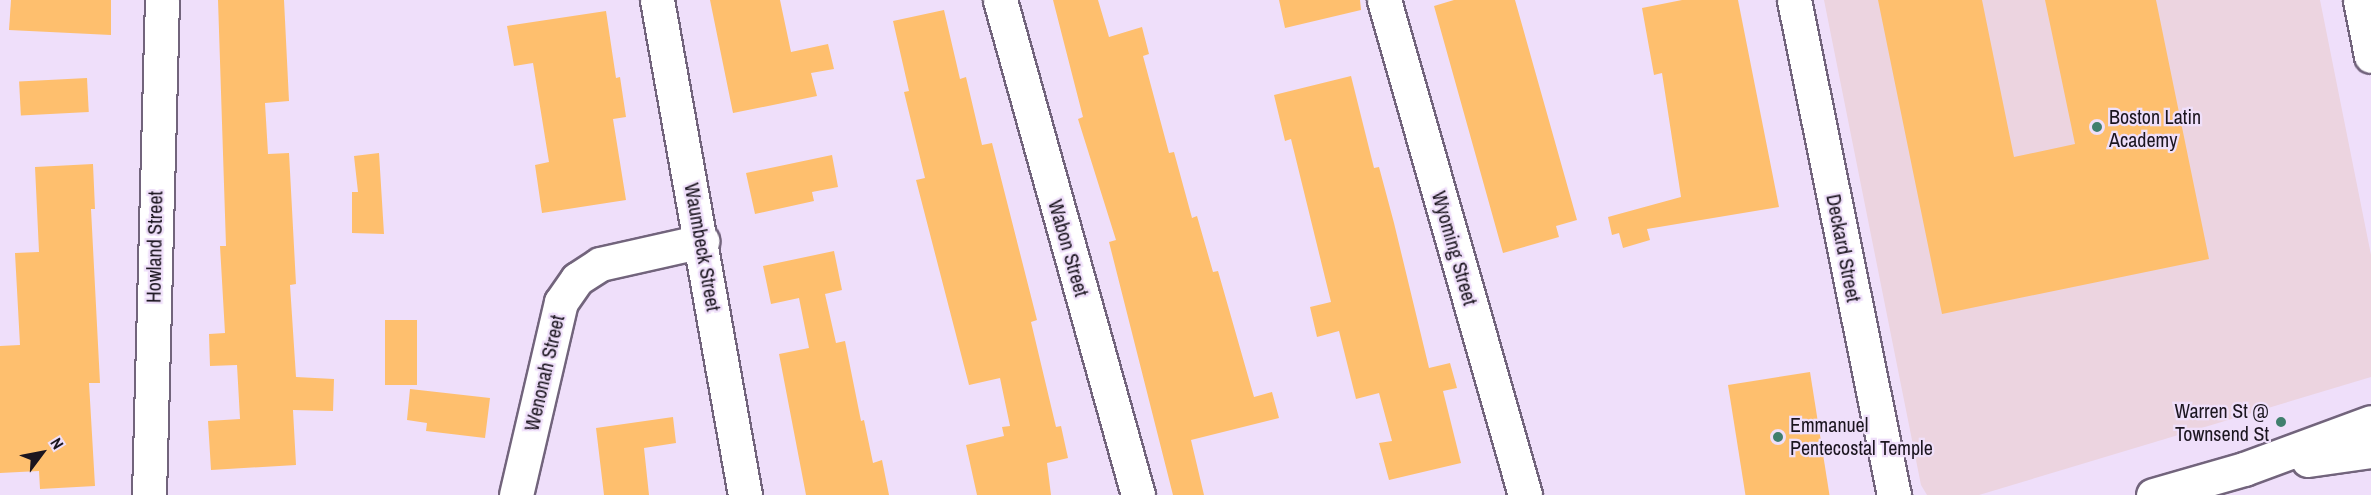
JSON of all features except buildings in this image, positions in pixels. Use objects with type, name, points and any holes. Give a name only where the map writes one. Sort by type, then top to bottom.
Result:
[{"type":"street","name":"Howland Street","points":[[149,495],[162,0]]},
{"type":"street","name":"Waumbeck Street","points":[[657,0],[702,241],[745,495]]},
{"type":"street","name":"Wabon Street","points":[[1000,0],[1138,495]]},
{"type":"street","name":"Wyoming Street","points":[[1384,0],[1525,495]]},
{"type":"street","name":"Deckard Street","points":[[1794,0],[1894,495]]},
{"type":"street","points":[[2360,0],[2371,56]]},
{"type":"street","name":"Wenonah Street","points":[[516,495],[561,302],[577,279],[600,264],[702,241]]},
{"type":"street","points":[[2153,495],[2244,470],[2371,422]]},
{"type":"street","points":[[2244,470],[2371,451]]},
{"type":"shaded area","name":"Boston Latin Academy","points":[[1824,0],[2320,0],[2371,255],[2371,377],[1979,495],[1927,495],[1921,485]]},
{"type":"place","name":"Boston Latin Academy","points":[[2097,127]]},
{"type":"place","name":"Warren St @ Townsend St","points":[[2281,422]]},
{"type":"place","name":"Emmanuel Pentecostal Temple","points":[[1778,437]]}]
